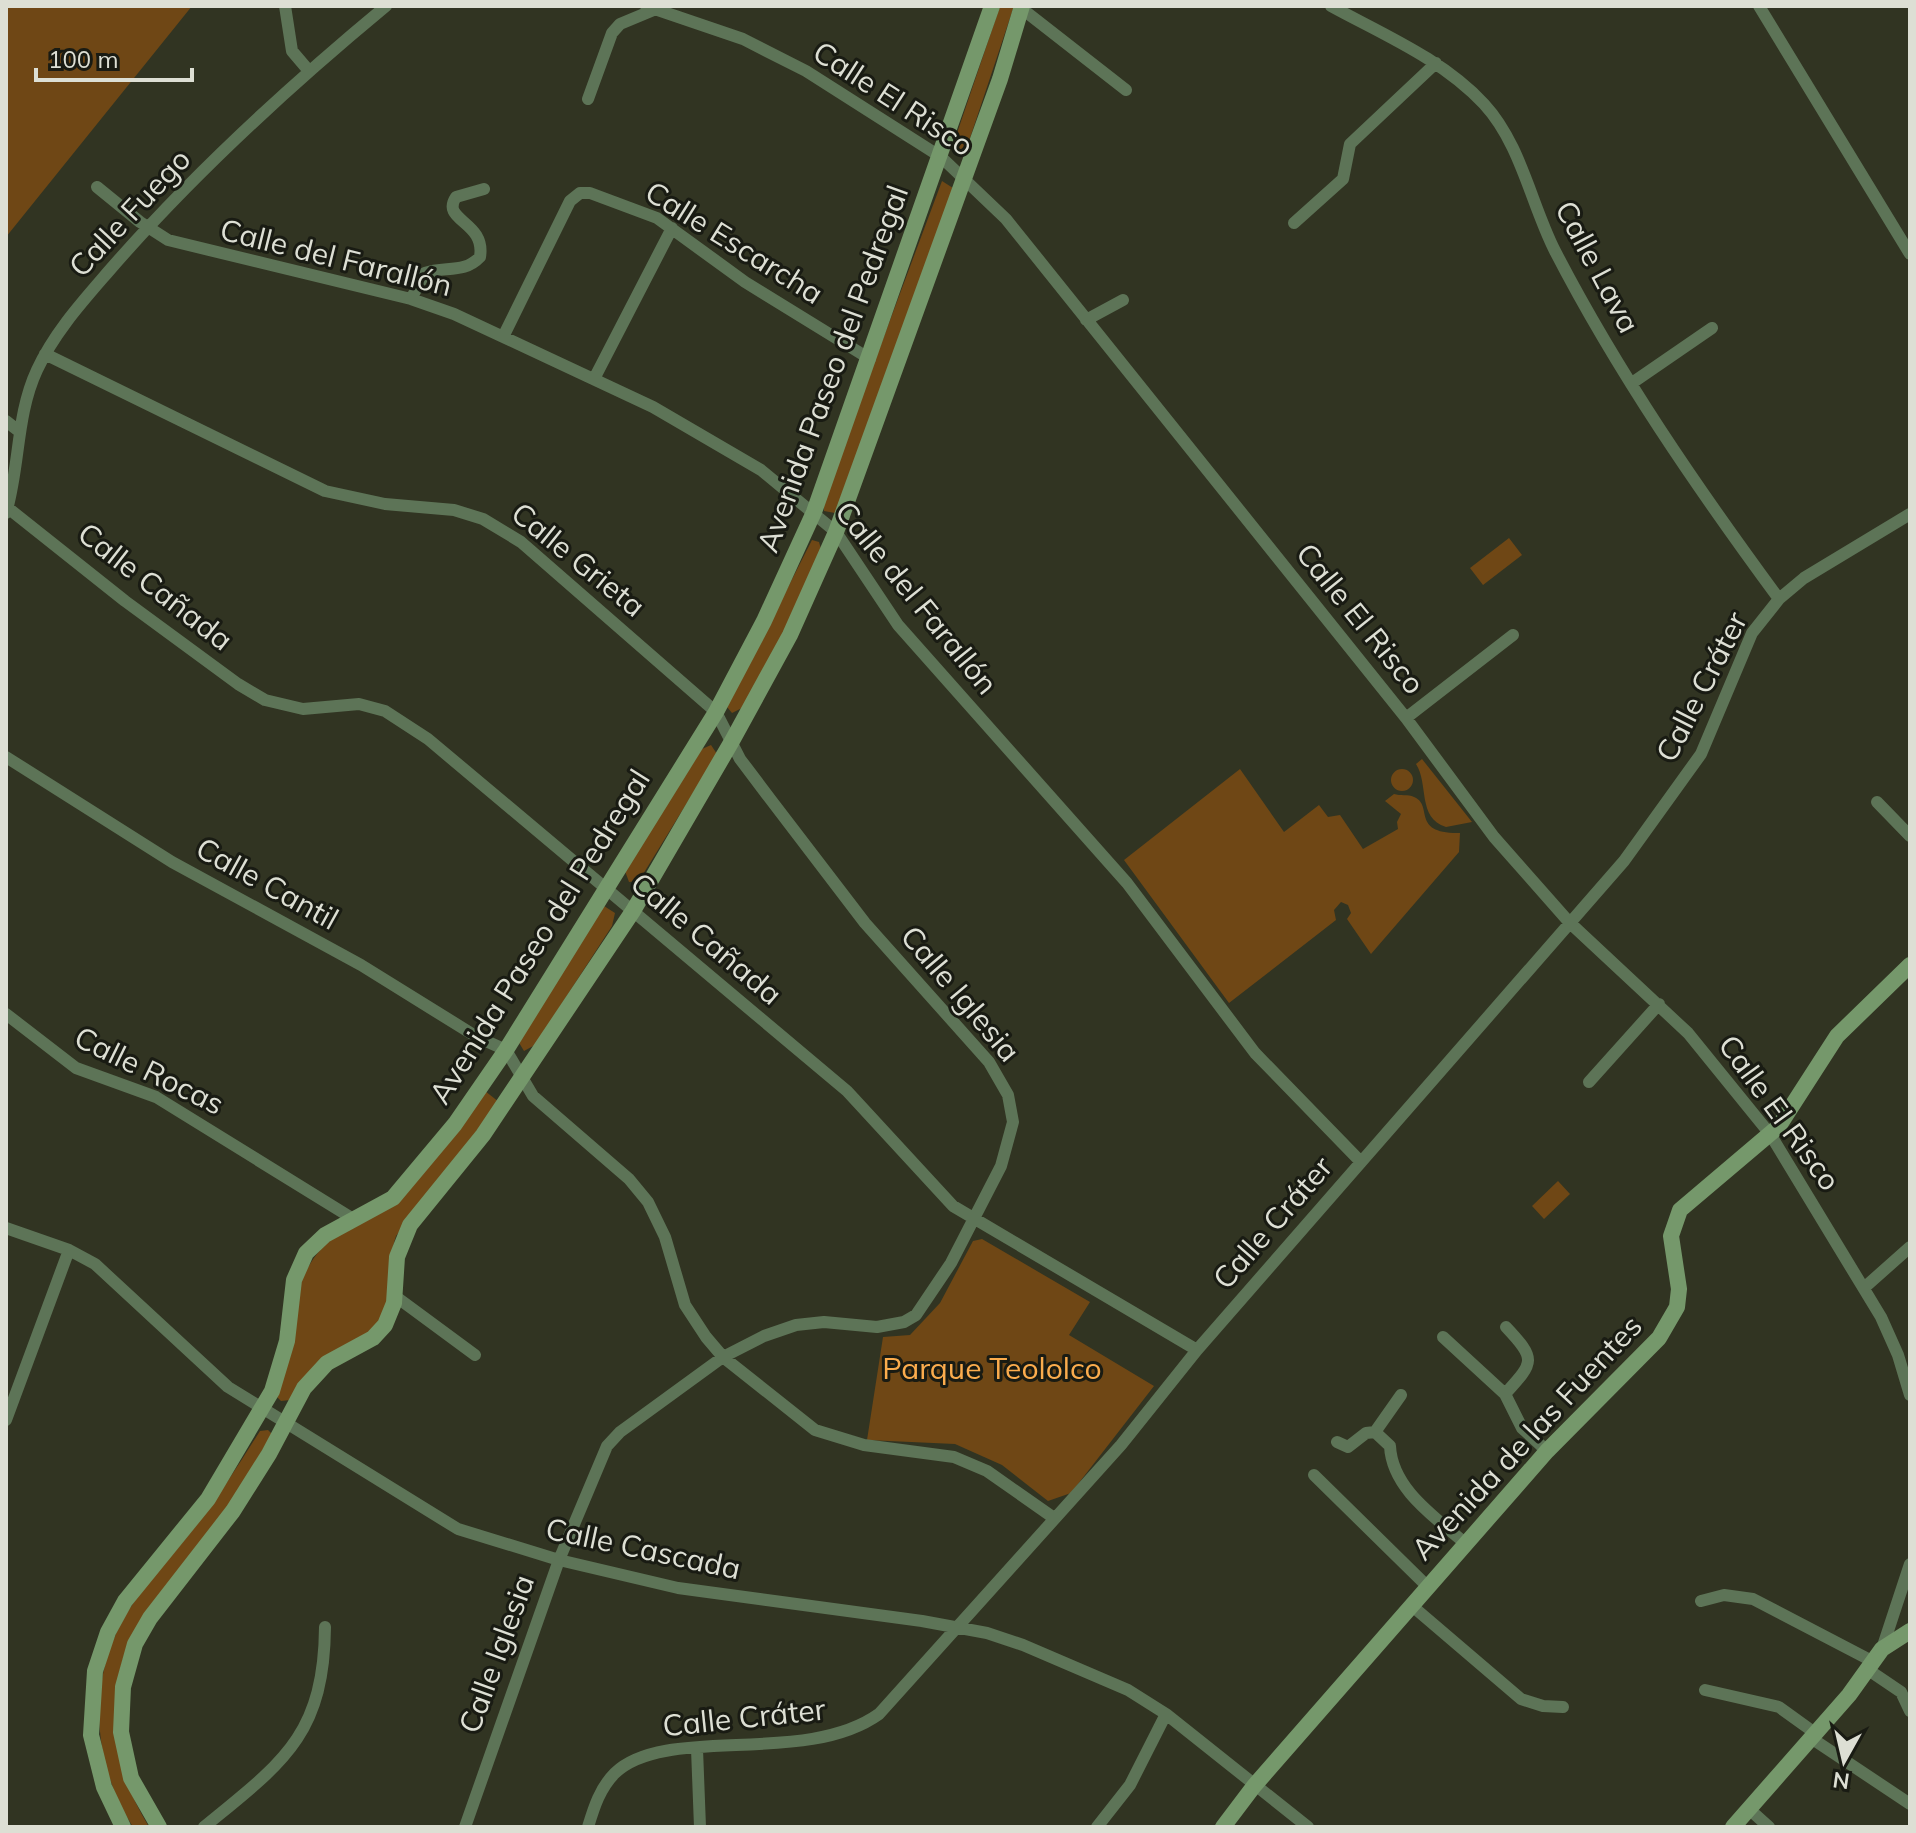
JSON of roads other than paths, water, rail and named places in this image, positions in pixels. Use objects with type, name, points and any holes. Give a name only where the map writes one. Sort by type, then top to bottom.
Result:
[{"type":"main road","name":"Avenida Paseo del Pedregal","points":[[123,1827],[104,1787],[91,1735],[91,1699],[102,1649],[125,1601],[208,1499],[272,1391],[284,1356],[292,1289],[300,1262],[317,1241],[386,1203],[406,1184],[455,1124],[506,1050],[716,712],[764,621],[814,512],[992,6]]},
{"type":"main road","name":"Avenida Paseo del Pedregal","points":[[159,1827],[138,1792],[123,1748],[121,1702],[130,1658],[150,1618],[233,1511],[304,1388],[321,1369],[379,1332],[389,1317],[395,1296],[397,1257],[410,1225],[461,1163],[633,911],[790,635],[836,532],[1000,79],[1022,7]]},
{"type":"main road","name":"Avenida de las Fuentes","points":[[1223,1827],[1254,1786],[1547,1451],[1659,1338],[1670,1323],[1679,1289],[1671,1236],[1680,1210],[1770,1134],[1794,1106],[1849,1023],[1910,965]]},
{"type":"main road","points":[[1733,1827],[1813,1736],[1874,1660],[1910,1631]]},
{"type":"street","points":[[285,6],[292,51],[309,71]]},
{"type":"street","name":"Calle Fuego","points":[[7,510],[26,402],[45,354],[92,290],[188,185],[309,71],[386,6]]},
{"type":"street","name":"Calle Lava","points":[[1331,6],[1436,63],[1470,90],[1499,123],[1555,251],[1632,383],[1779,599]]},
{"type":"street","points":[[1759,6],[1910,254]]},
{"type":"street","points":[[588,99],[612,33],[620,24],[653,7]]},
{"type":"street","name":"Calle El Risco","points":[[653,7],[743,39],[806,71],[941,157],[964,175],[1006,219],[1406,718],[1494,837],[1569,922],[1659,1004],[1709,1056],[1770,1134],[1865,1287],[1898,1355],[1910,1395]]},
{"type":"street","points":[[1022,7],[1126,90]]},
{"type":"street","points":[[1294,223],[1343,179],[1350,144],[1436,63]]},
{"type":"street","name":"Calle del Farallón","points":[[97,187],[168,240],[411,299],[504,335],[732,451],[814,512],[836,532],[898,625],[1127,883],[1255,1053],[1360,1161]]},
{"type":"street","points":[[411,299],[425,273],[437,269],[459,270],[473,265],[480,257],[481,239],[477,232],[453,214],[451,207],[456,197],[484,189]]},
{"type":"street","name":"Calle Escarcha","points":[[504,335],[570,201],[580,193],[603,196],[641,210],[672,228],[745,282],[870,359]]},
{"type":"street","points":[[594,379],[672,228]]},
{"type":"street","points":[[1086,320],[1123,300]]},
{"type":"street","points":[[1632,383],[1712,328]]},
{"type":"street","name":"Calle Grieta","points":[[45,354],[325,491],[385,504],[454,510],[483,519],[521,542],[716,712],[732,741]]},
{"type":"street","points":[[6,421],[20,432]]},
{"type":"street","name":"Calle Cañada","points":[[7,510],[125,601],[265,700],[303,709],[359,704],[406,723],[847,1091],[953,1206],[1197,1350]]},
{"type":"street","name":"Calle Cráter","points":[[588,1827],[601,1790],[616,1772],[652,1754],[823,1740],[865,1724],[879,1714],[1121,1445],[1197,1350],[1624,861],[1677,792],[1701,754],[1752,633],[1779,599],[1804,578],[1910,514]]},
{"type":"street","points":[[1406,718],[1513,635]]},
{"type":"street","name":"Calle Iglesia","points":[[465,1827],[559,1560],[607,1446],[620,1432],[723,1357],[796,1325],[824,1322],[877,1327],[904,1322],[928,1302],[1009,1145],[1013,1122],[1008,1095],[989,1062],[865,923],[740,759],[732,741]]},
{"type":"street","name":"Calle Cantil","points":[[6,757],[172,862],[361,965],[477,1037],[506,1050]]},
{"type":"street","points":[[1877,802],[1910,836]]},
{"type":"street","points":[[1589,1082],[1659,1004]]},
{"type":"street","name":"Calle Rocas","points":[[6,1014],[76,1068],[156,1097],[355,1220]]},
{"type":"street","points":[[506,1050],[533,1096],[629,1179],[648,1202],[665,1237],[685,1305],[723,1357],[815,1430],[864,1445],[954,1457],[987,1471],[1054,1518]]},
{"type":"street","name":"Calle Cascada","points":[[6,1228],[69,1250],[95,1264],[228,1387],[439,1519],[477,1537],[678,1588],[987,1633],[1061,1660],[1128,1690],[1166,1714],[1308,1827]]},
{"type":"street","points":[[1865,1287],[1910,1247]]},
{"type":"street","points":[[6,1420],[69,1250]]},
{"type":"street","points":[[395,1296],[475,1355]]},
{"type":"street","points":[[1505,1394],[1529,1366],[1530,1358],[1528,1350],[1506,1327]]},
{"type":"street","points":[[1443,1337],[1505,1394],[1522,1428],[1547,1451]]},
{"type":"street","points":[[1337,1442],[1348,1447],[1366,1433],[1375,1432],[1401,1395]]},
{"type":"street","points":[[1375,1432],[1390,1446],[1391,1467],[1404,1487],[1466,1544]]},
{"type":"street","points":[[1314,1475],[1428,1587]]},
{"type":"street","points":[[1874,1660],[1910,1564]]},
{"type":"street","points":[[1701,1601],[1724,1595],[1753,1599],[1874,1660],[1901,1692],[1910,1711]]},
{"type":"street","points":[[1411,1605],[1521,1699],[1543,1706],[1563,1707]]},
{"type":"street","points":[[204,1827],[267,1776],[289,1753],[304,1730],[319,1695],[325,1663],[325,1627]]},
{"type":"street","points":[[1705,1690],[1779,1707],[1813,1736],[1910,1804]]},
{"type":"street","points":[[1097,1827],[1130,1785],[1166,1714]]},
{"type":"street","points":[[697,1749],[700,1827]]},
{"type":"street","points":[[1749,1809],[1769,1827]]},
{"type":"park label","name":"Parque Teololco","points":[[992,1369]]}]
